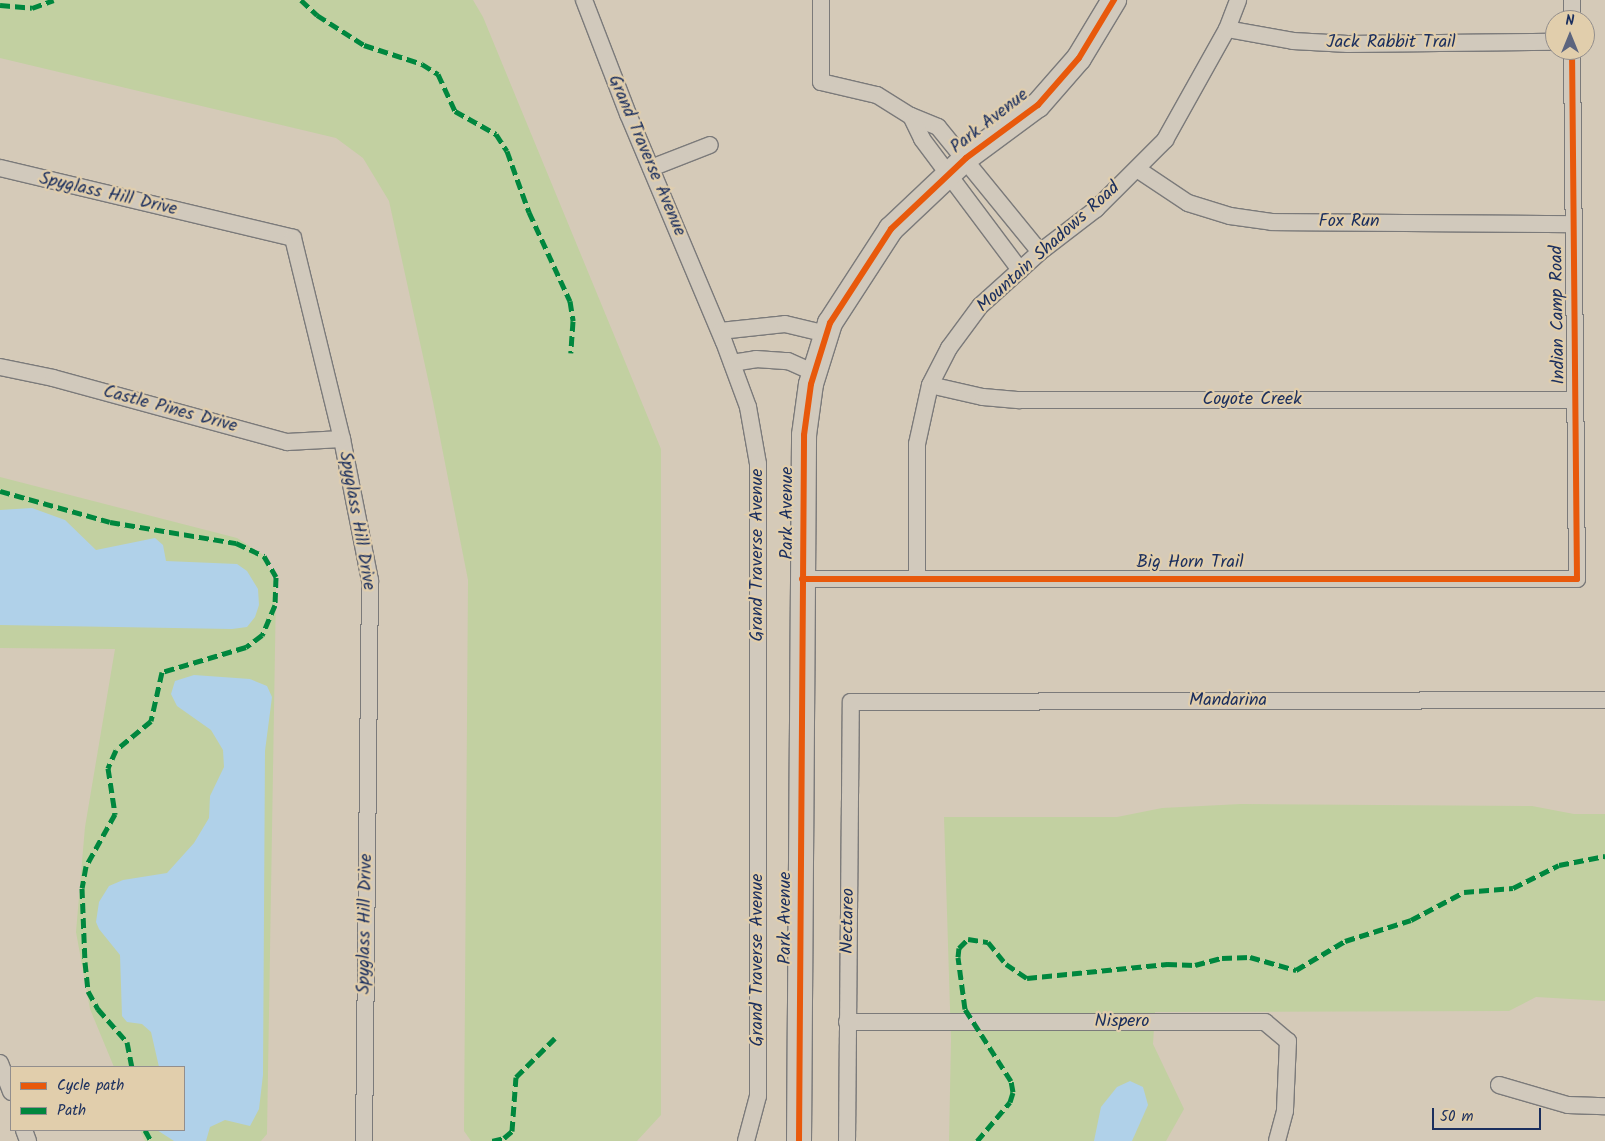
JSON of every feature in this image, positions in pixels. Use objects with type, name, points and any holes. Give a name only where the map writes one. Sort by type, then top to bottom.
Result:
[{"type":"street","name":"Grand Traverse Avenue","points":[[584,0],[651,168],[720,331],[748,407],[758,464],[758,1096],[746,1141]]},
{"type":"street","points":[[821,0],[821,82],[877,95],[911,116],[938,127],[958,166],[1020,270]]},
{"type":"street","name":"Park Avenue","points":[[799,1141],[804,435],[814,373],[830,323],[891,229],[958,166],[1038,105],[1079,58],[1114,0]]},
{"type":"street","name":"Mountain Shadows Road","points":[[916,577],[917,444],[930,385],[949,348],[980,306],[1040,252],[1096,209],[1165,140],[1227,29],[1238,0]]},
{"type":"street","name":"Jack Rabbit Trail","points":[[1227,29],[1293,42],[1348,44],[1545,42]]},
{"type":"street","name":"Indian Camp Road","points":[[1572,60],[1577,580]]},
{"type":"street","points":[[651,168],[710,145]]},
{"type":"street","points":[[958,166],[1040,252]]},
{"type":"street","name":"Spyglass Hill Drive","points":[[0,168],[293,238],[342,439],[370,580],[364,1141]]},
{"type":"street","name":"Fox Run","points":[[1137,169],[1188,203],[1230,216],[1264,220],[1573,224]]},
{"type":"street","points":[[720,331],[786,324],[827,334]]},
{"type":"street","points":[[732,363],[756,359],[788,361],[814,373]]},
{"type":"street","name":"Castle Pines Drive","points":[[0,367],[53,378],[287,442],[342,439]]},
{"type":"street","name":"Coyote Creek","points":[[930,385],[983,397],[1020,400],[1575,400]]},
{"type":"street","name":"Big Horn Trail","points":[[802,580],[916,577],[1577,580]]},
{"type":"street","name":"Mandarina","points":[[851,702],[1605,700]]},
{"type":"street","name":"Nectareo","points":[[847,1141],[851,702]]},
{"type":"street","name":"Nispero","points":[[848,1022],[1265,1022],[1288,1041],[1285,1111],[1276,1141]]},
{"type":"street","points":[[0,1063],[10,1089]]},
{"type":"street","points":[[1499,1085],[1568,1105],[1605,1106]]},
{"type":"green space","points":[[0,0],[473,0],[483,17],[661,449],[661,1115],[637,1141],[471,1141],[464,1131],[468,580],[433,402],[389,201],[363,158],[336,138],[0,58]]},
{"type":"green space","points":[[0,477],[237,538],[265,556],[276,589],[267,1134],[261,1141],[145,1141],[140,1131],[185,1131],[185,1066],[114,1066],[90,1009],[76,932],[85,827],[115,649],[0,648]]},
{"type":"green space","points":[[1241,804],[1532,806],[1574,814],[1605,814],[1605,1001],[1536,997],[1509,1011],[1155,1012],[1153,1044],[1184,1109],[1166,1141],[949,1141],[951,1040],[944,817],[1117,817],[1162,808]]},
{"type":"water","points":[[32,508],[65,520],[96,550],[155,538],[163,545],[166,561],[237,564],[247,571],[258,589],[259,605],[255,617],[247,627],[232,629],[0,625],[0,510]]},
{"type":"water","points":[[194,675],[250,679],[267,686],[272,697],[265,751],[263,1075],[259,1109],[250,1126],[225,1120],[210,1127],[206,1141],[174,1141],[159,1131],[185,1131],[185,1066],[159,1066],[151,1032],[142,1024],[127,1022],[122,1016],[120,955],[99,929],[96,922],[99,902],[109,886],[123,880],[167,873],[194,843],[209,818],[210,796],[224,767],[223,750],[211,730],[177,706],[171,694],[175,681]]},
{"type":"water","points":[[1130,1081],[1143,1087],[1148,1105],[1132,1141],[1094,1141],[1101,1107],[1117,1087]]},
{"type":"marked path","points":[[0,5],[32,8],[54,0]]},
{"type":"marked path","points":[[301,0],[317,15],[364,45],[422,64],[438,74],[455,111],[496,134],[507,151],[529,212],[570,301],[573,321],[571,353]]},
{"type":"marked path","points":[[0,491],[110,522],[236,543],[264,556],[276,577],[275,605],[262,635],[246,647],[162,672],[151,721],[116,750],[108,768],[115,814],[86,866],[82,888],[85,962],[88,991],[98,1009],[127,1042],[132,1066]]},
{"type":"marked path","points":[[977,1141],[1010,1102],[1013,1092],[1011,1081],[965,1009],[958,957],[959,948],[968,939],[988,942],[1006,964],[1027,978],[1167,964],[1195,965],[1222,958],[1250,957],[1296,970],[1345,941],[1411,920],[1464,892],[1513,888],[1559,865],[1605,856]]},
{"type":"marked path","points":[[492,1141],[504,1138],[512,1131],[516,1077],[555,1038]]},
{"type":"marked path","points":[[146,1131],[151,1141]]},
{"type":"cycle path","points":[[799,1141],[804,435],[811,384],[830,323],[891,229],[966,158],[1038,105],[1079,58],[1114,0]]},
{"type":"cycle path","points":[[802,579],[1577,579],[1572,60]]}]
